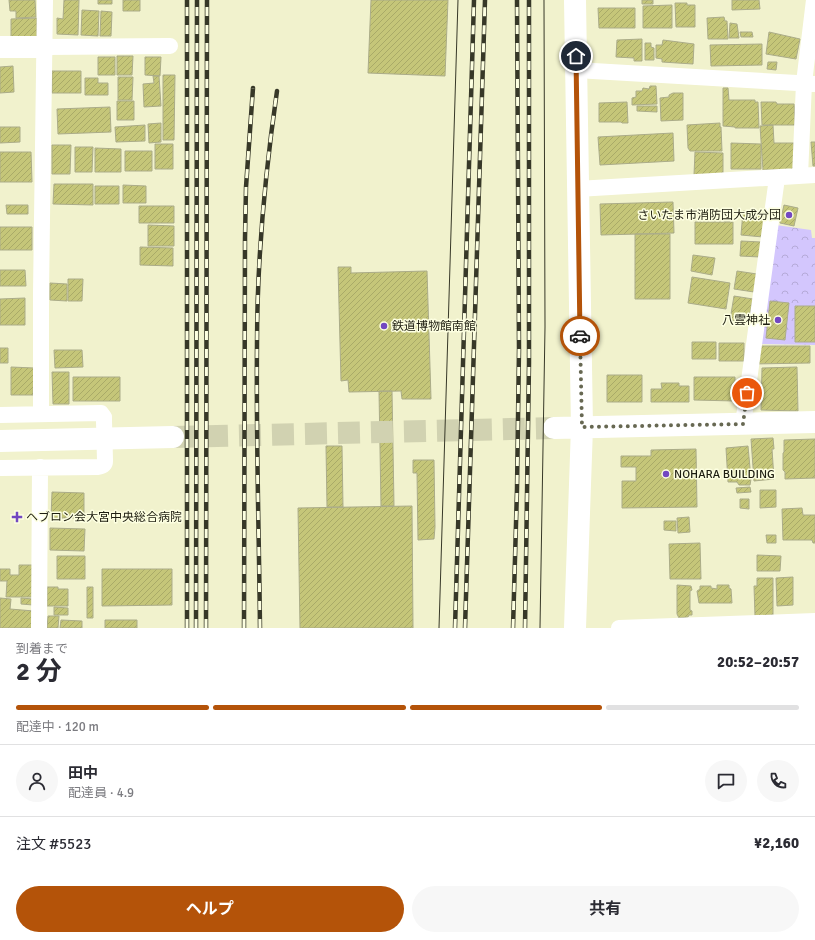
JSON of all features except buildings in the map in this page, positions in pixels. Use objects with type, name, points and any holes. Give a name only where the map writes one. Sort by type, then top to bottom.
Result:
[{"type":"street","points":[[41,414],[45,0]]},
{"type":"street","points":[[574,0],[582,427],[574,628]]},
{"type":"street","points":[[577,189],[808,175],[809,83],[814,0]]},
{"type":"street","points":[[0,47],[170,46]]},
{"type":"street","points":[[576,70],[809,83]]},
{"type":"street","points":[[743,424],[777,178]]},
{"type":"street","points":[[0,415],[101,413],[104,417],[106,461],[105,464],[98,467],[0,468]]},
{"type":"street","points":[[554,428],[815,422]]},
{"type":"street","points":[[0,441],[173,437]]},
{"type":"street","points":[[39,628],[40,467]]},
{"type":"street","points":[[619,628],[815,621]]},
{"type":"green space","points":[[776,225],[811,230],[812,238],[815,238],[815,345],[756,344]]},
{"type":"tunnel","points":[[173,437],[554,428]]},
{"type":"tram line","points":[[439,628],[458,0]]},
{"type":"tram line","points":[[540,628],[545,327],[544,0]]},
{"type":"railway","points":[[187,0],[187,628]]},
{"type":"railway","points":[[196,628],[197,0]]},
{"type":"railway","points":[[206,628],[207,0]]},
{"type":"railway","points":[[455,628],[474,0]]},
{"type":"railway","points":[[465,628],[485,0]]},
{"type":"railway","points":[[513,628],[519,349],[517,0]]},
{"type":"railway","points":[[525,628],[529,363],[529,0]]},
{"type":"railway","points":[[244,628],[245,238],[246,187],[253,88]]},
{"type":"railway","points":[[260,628],[257,415],[258,280],[262,217],[277,91]]},
{"type":"way so far","points":[[580,336],[582,427],[743,424],[747,393]]},
{"type":"place","name":"さいたま市消防団大成分団","points":[[789,215]]},
{"type":"place","name":"八雲神社","points":[[778,320]]},
{"type":"place","name":"鉄道博物館南館","points":[[384,326]]},
{"type":"place","name":"NOHARA BUILDING","points":[[666,474]]},
{"type":"place","name":"ヘブロン会大宮中央総合病院","points":[[17,517]]},
{"type":"route","points":[[576,56],[580,336]]}]
